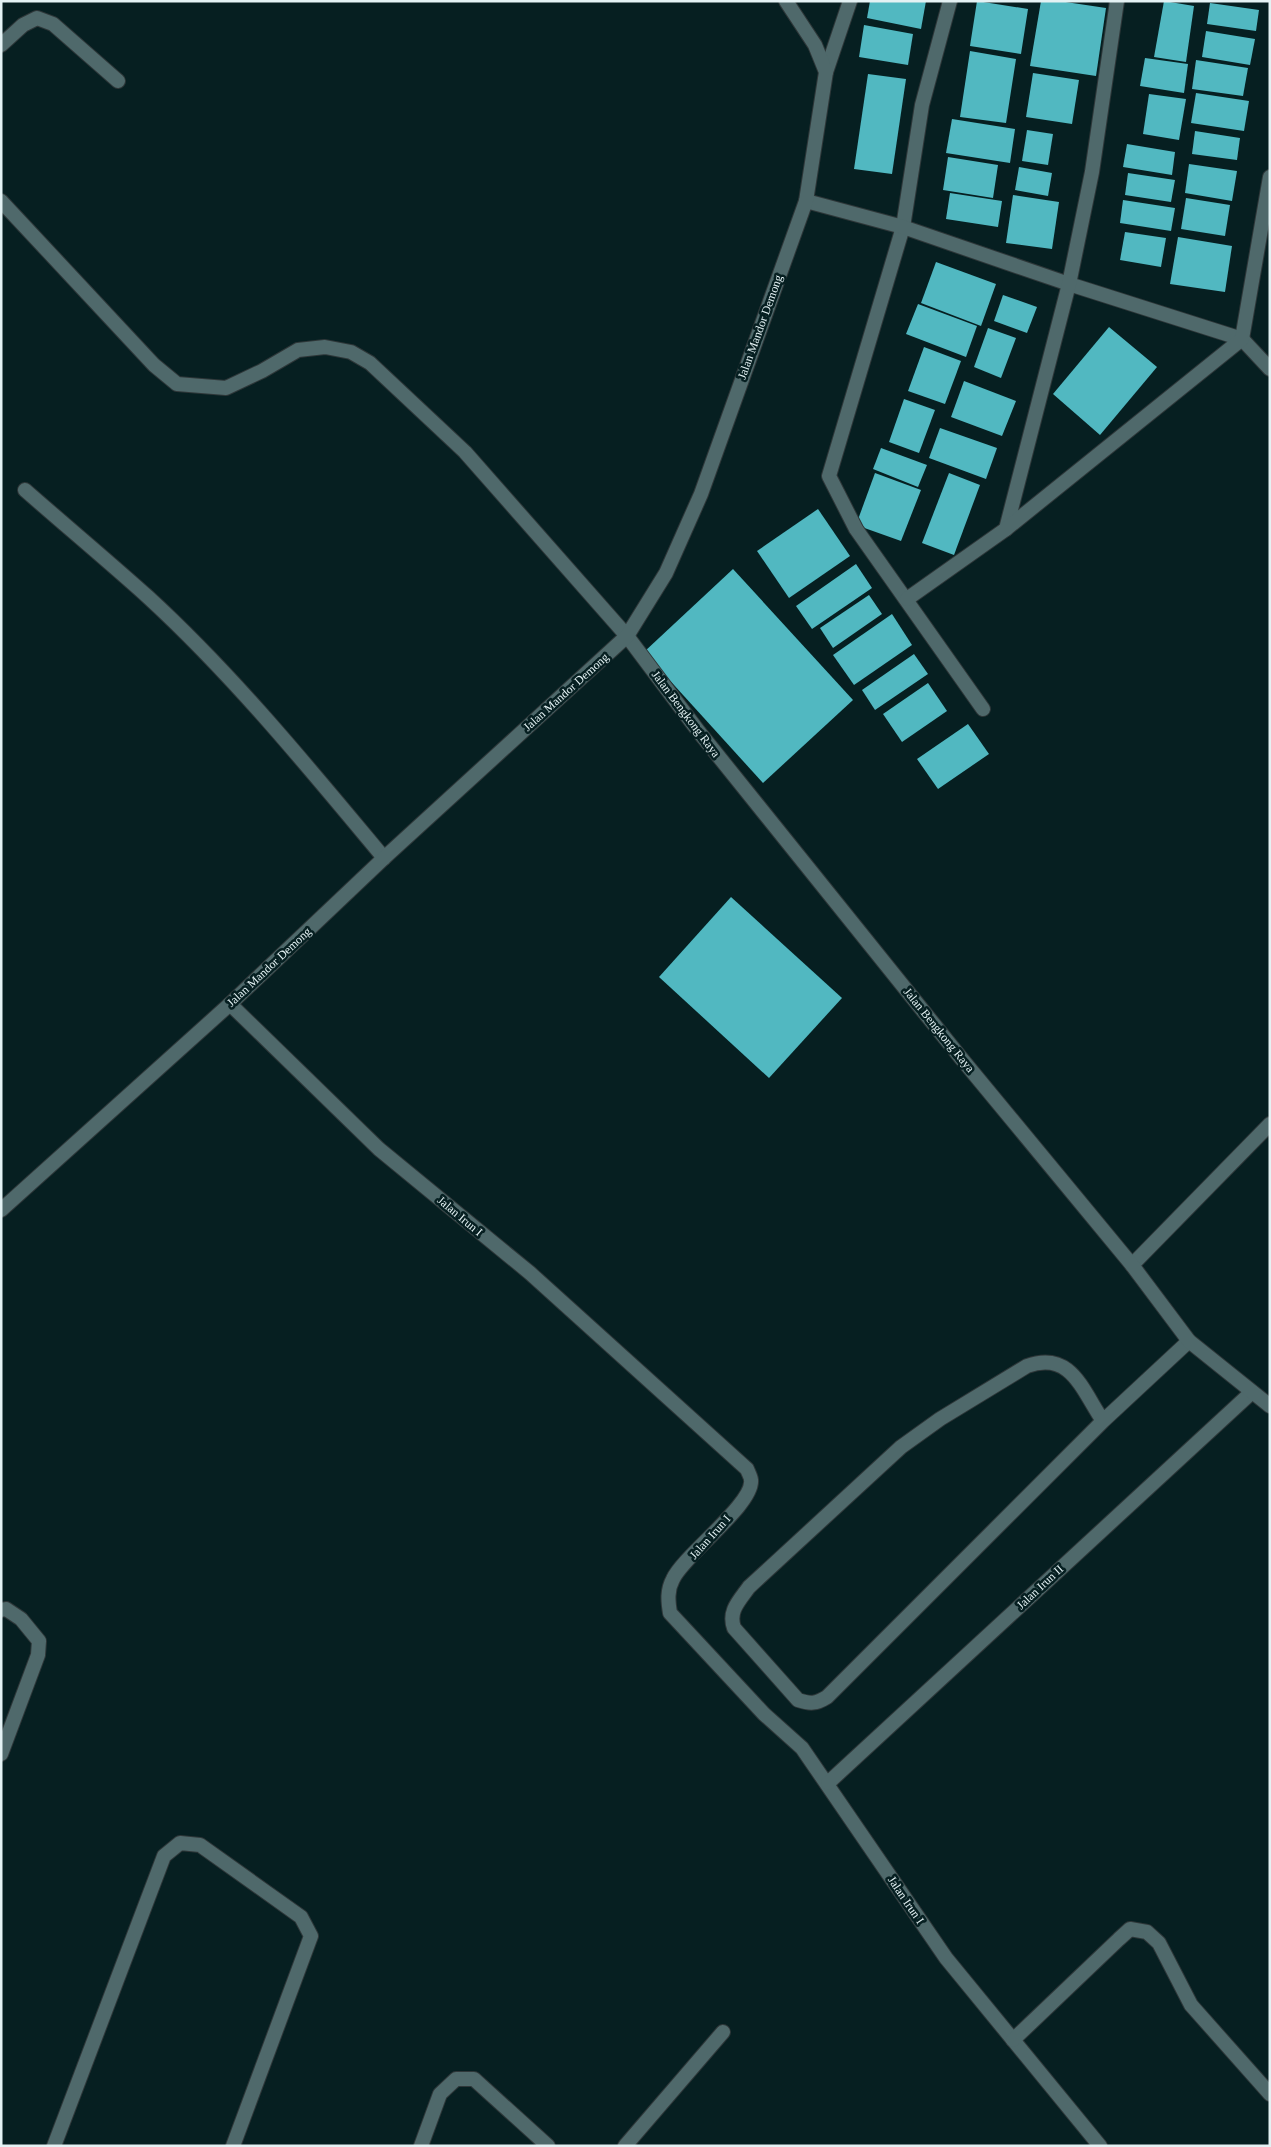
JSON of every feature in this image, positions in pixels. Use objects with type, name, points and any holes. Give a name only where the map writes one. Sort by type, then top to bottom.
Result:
[{"type":"street","points":[[786,1],[815,45],[826,72]]},
{"type":"street","name":"Jalan Mandor Demong","points":[[1,1210],[230,1004],[384,858],[628,636],[666,573],[701,494],[806,201],[826,72],[850,1]]},
{"type":"street","points":[[950,1],[922,105],[903,227],[830,476],[856,528],[983,709]]},
{"type":"street","points":[[1006,529],[1069,284],[1092,172],[1117,1]]},
{"type":"street","points":[[1,44],[23,25],[37,18],[53,24],[118,80]]},
{"type":"street","points":[[907,599],[1006,529],[1242,340],[1270,176]]},
{"type":"street","name":"Jalan Bengkong Raya","points":[[1,201],[154,365],[177,384],[226,388],[262,371],[298,350],[325,347],[351,352],[370,363],[465,452],[628,636],[699,732],[961,1058],[1132,1265],[1189,1341],[1270,1406]]},
{"type":"street","points":[[806,201],[903,227],[1069,284],[1242,340],[1270,369]]},
{"type":"street","points":[[25,490],[148,597],[218,668],[281,736],[384,858]]},
{"type":"street","name":"Jalan Irun I","points":[[230,1004],[380,1149],[530,1274],[747,1469],[751,1480],[749,1488],[740,1504],[673,1578],[668,1597],[670,1613],[764,1714],[802,1748],[828,1783],[946,1958],[1100,2146]]},
{"type":"street","points":[[1132,1265],[1270,1124]]},
{"type":"street","points":[[1103,1421],[1068,1368],[1055,1362],[1041,1361],[1027,1366],[940,1418],[901,1447],[749,1587],[733,1610],[731,1619],[734,1628],[798,1700],[810,1704],[818,1703],[827,1697],[1103,1421],[1189,1341]]},
{"type":"street","name":"Jalan Irun II","points":[[828,1783],[1252,1392]]},
{"type":"street","points":[[1,1610],[6,1609],[21,1619],[39,1641],[38,1655],[1,1754]]},
{"type":"street","points":[[54,2146],[164,1856],[180,1843],[200,1845],[301,1918],[311,1936],[233,2146]]},
{"type":"street","points":[[1013,2040],[1118,1938],[1130,1930],[1148,1932],[1159,1943],[1191,2005],[1270,2094]]},
{"type":"street","points":[[625,2146],[723,2032]]},
{"type":"street","points":[[421,2146],[440,2094],[456,2079],[474,2079],[548,2146]]},
{"type":"building","points":[[870,1],[926,1],[921,29],[867,18]]},
{"type":"building","points":[[977,1],[1028,9],[1021,54],[970,46]]},
{"type":"building","points":[[1041,1],[1059,1],[1106,8],[1096,76],[1030,66]]},
{"type":"building","points":[[1164,1],[1194,6],[1186,62],[1154,57]]},
{"type":"building","points":[[1210,3],[1259,10],[1256,31],[1207,24]]},
{"type":"building","points":[[864,25],[913,34],[908,65],[859,57]]},
{"type":"building","points":[[1206,31],[1255,39],[1250,65],[1202,57]]},
{"type":"building","points":[[970,51],[1016,59],[1006,123],[960,117]]},
{"type":"building","points":[[1145,58],[1188,64],[1184,93],[1140,86]]},
{"type":"building","points":[[1196,60],[1248,68],[1243,96],[1192,89]]},
{"type":"building","points":[[1033,73],[1079,80],[1072,124],[1026,117]]},
{"type":"building","points":[[868,74],[906,79],[892,174],[854,169]]},
{"type":"building","points":[[1196,93],[1249,101],[1244,131],[1191,123]]},
{"type":"building","points":[[1149,94],[1186,99],[1179,140],[1143,134]]},
{"type":"building","points":[[952,119],[1015,129],[1010,163],[946,153]]},
{"type":"building","points":[[1027,130],[1053,134],[1048,165],[1022,161]]},
{"type":"building","points":[[1195,131],[1240,138],[1237,160],[1192,154]]},
{"type":"building","points":[[1127,144],[1175,152],[1172,175],[1123,167]]},
{"type":"building","points":[[948,157],[998,165],[993,198],[943,190]]},
{"type":"building","points":[[1189,164],[1237,171],[1232,201],[1185,193]]},
{"type":"building","points":[[1019,167],[1052,173],[1048,196],[1015,190]]},
{"type":"building","points":[[1128,173],[1175,180],[1171,202],[1125,195]]},
{"type":"building","points":[[950,193],[1002,201],[998,227],[946,219]]},
{"type":"building","points":[[1013,195],[1059,202],[1052,249],[1006,243]]},
{"type":"building","points":[[1186,198],[1230,205],[1225,236],[1181,229]]},
{"type":"building","points":[[1123,200],[1175,208],[1171,231],[1120,223]]},
{"type":"building","points":[[1125,232],[1166,238],[1161,267],[1120,260]]},
{"type":"building","points":[[1178,237],[1232,246],[1225,292],[1170,284]]},
{"type":"building","points":[[936,262],[996,284],[981,326],[921,303]]},
{"type":"building","points":[[1003,295],[1037,307],[1027,333],[994,321]]},
{"type":"building","points":[[918,304],[977,326],[966,357],[906,334]]},
{"type":"building","points":[[1109,327],[1157,367],[1100,435],[1053,394]]},
{"type":"building","points":[[988,328],[1016,338],[1001,378],[974,367]]},
{"type":"building","points":[[924,347],[961,361],[945,404],[908,391]]},
{"type":"building","points":[[964,381],[1016,401],[1002,436],[951,417]]},
{"type":"building","points":[[904,399],[935,410],[919,453],[889,442]]},
{"type":"building","points":[[940,428],[997,448],[986,479],[929,458]]},
{"type":"building","points":[[881,448],[927,465],[918,487],[873,469]]},
{"type":"building","points":[[875,473],[921,490],[901,541],[856,525]]},
{"type":"building","points":[[949,473],[980,485],[954,555],[922,543]]},
{"type":"building","points":[[818,509],[850,556],[789,598],[757,551]]},
{"type":"building","points":[[856,564],[872,588],[812,629],[796,606]]},
{"type":"building","points":[[733,569],[853,700],[763,783],[644,652]]},
{"type":"building","points":[[869,595],[882,614],[833,648],[820,628]]},
{"type":"building","points":[[892,614],[912,645],[854,685],[833,655]]},
{"type":"building","points":[[914,654],[928,674],[875,710],[862,690]]},
{"type":"building","points":[[928,683],[947,711],[902,742],[883,714]]},
{"type":"building","points":[[968,724],[989,754],[938,789],[917,759]]},
{"type":"building","points":[[731,897],[842,998],[769,1078],[659,977]]}]
